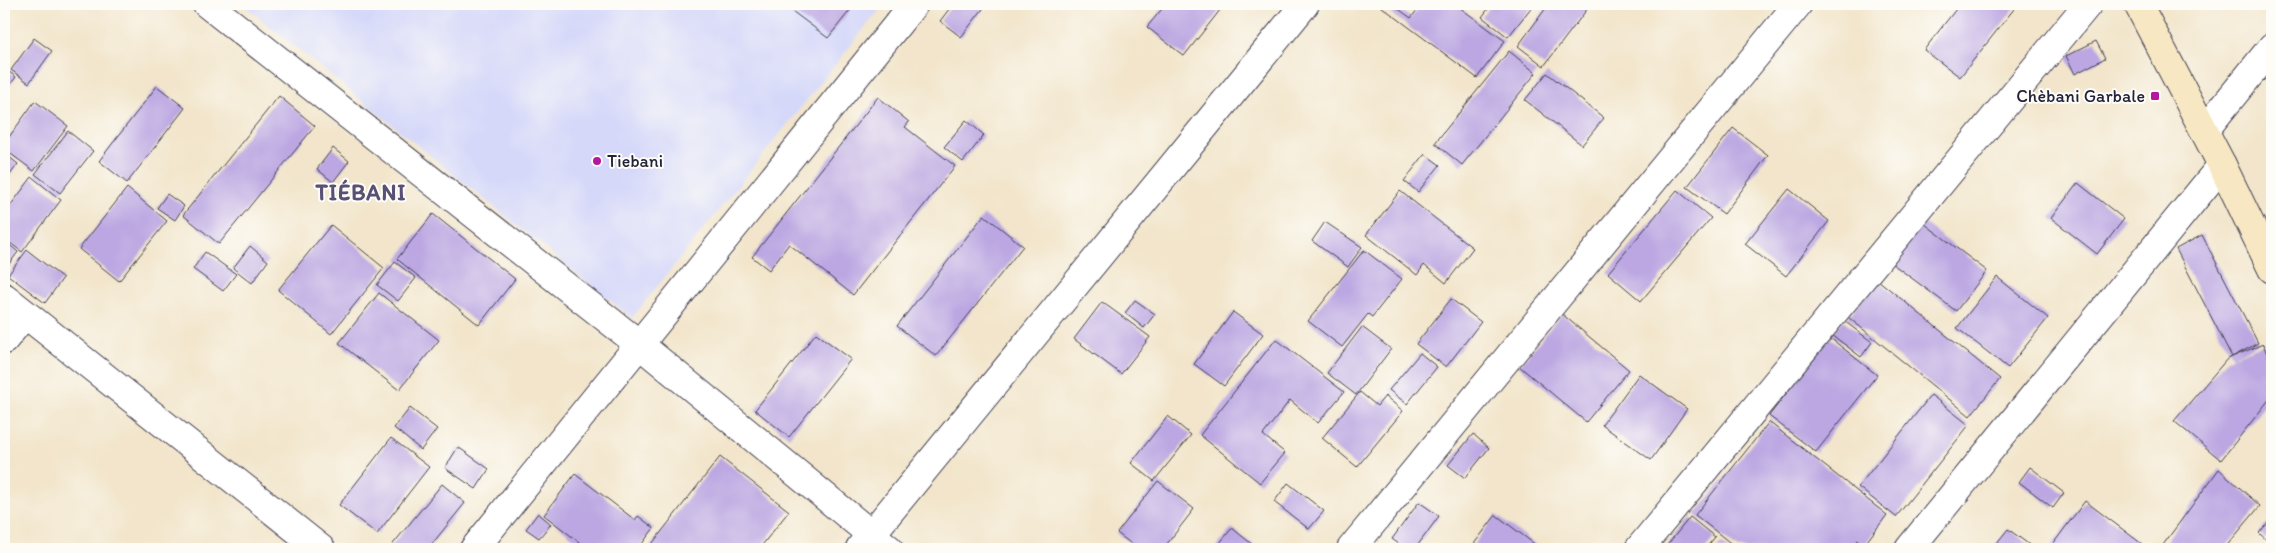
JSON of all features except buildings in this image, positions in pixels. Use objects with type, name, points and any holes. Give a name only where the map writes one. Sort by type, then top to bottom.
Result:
[{"type":"main road","points":[[2138,4],[2222,165],[2272,269]]},
{"type":"street","points":[[207,4],[639,344],[873,544],[1305,4]]},
{"type":"street","points":[[474,549],[914,4]]},
{"type":"street","points":[[1351,549],[1798,4]]},
{"type":"street","points":[[1639,549],[2088,4]]},
{"type":"street","points":[[2204,131],[2272,47]]},
{"type":"street","points":[[1909,549],[2222,165]]},
{"type":"street","points":[[4,296],[321,549]]},
{"type":"street","points":[[4,340],[25,314]]},
{"type":"shaded area","name":"Tiebani","points":[[242,4],[884,4],[632,318]]},
{"type":"place","name":"Chèbani Garbale","points":[[2155,96]]},
{"type":"place","name":"Tiebani","points":[[597,161]]},
{"type":"district","name":"TIÉBANI","points":[[361,192]]}]
